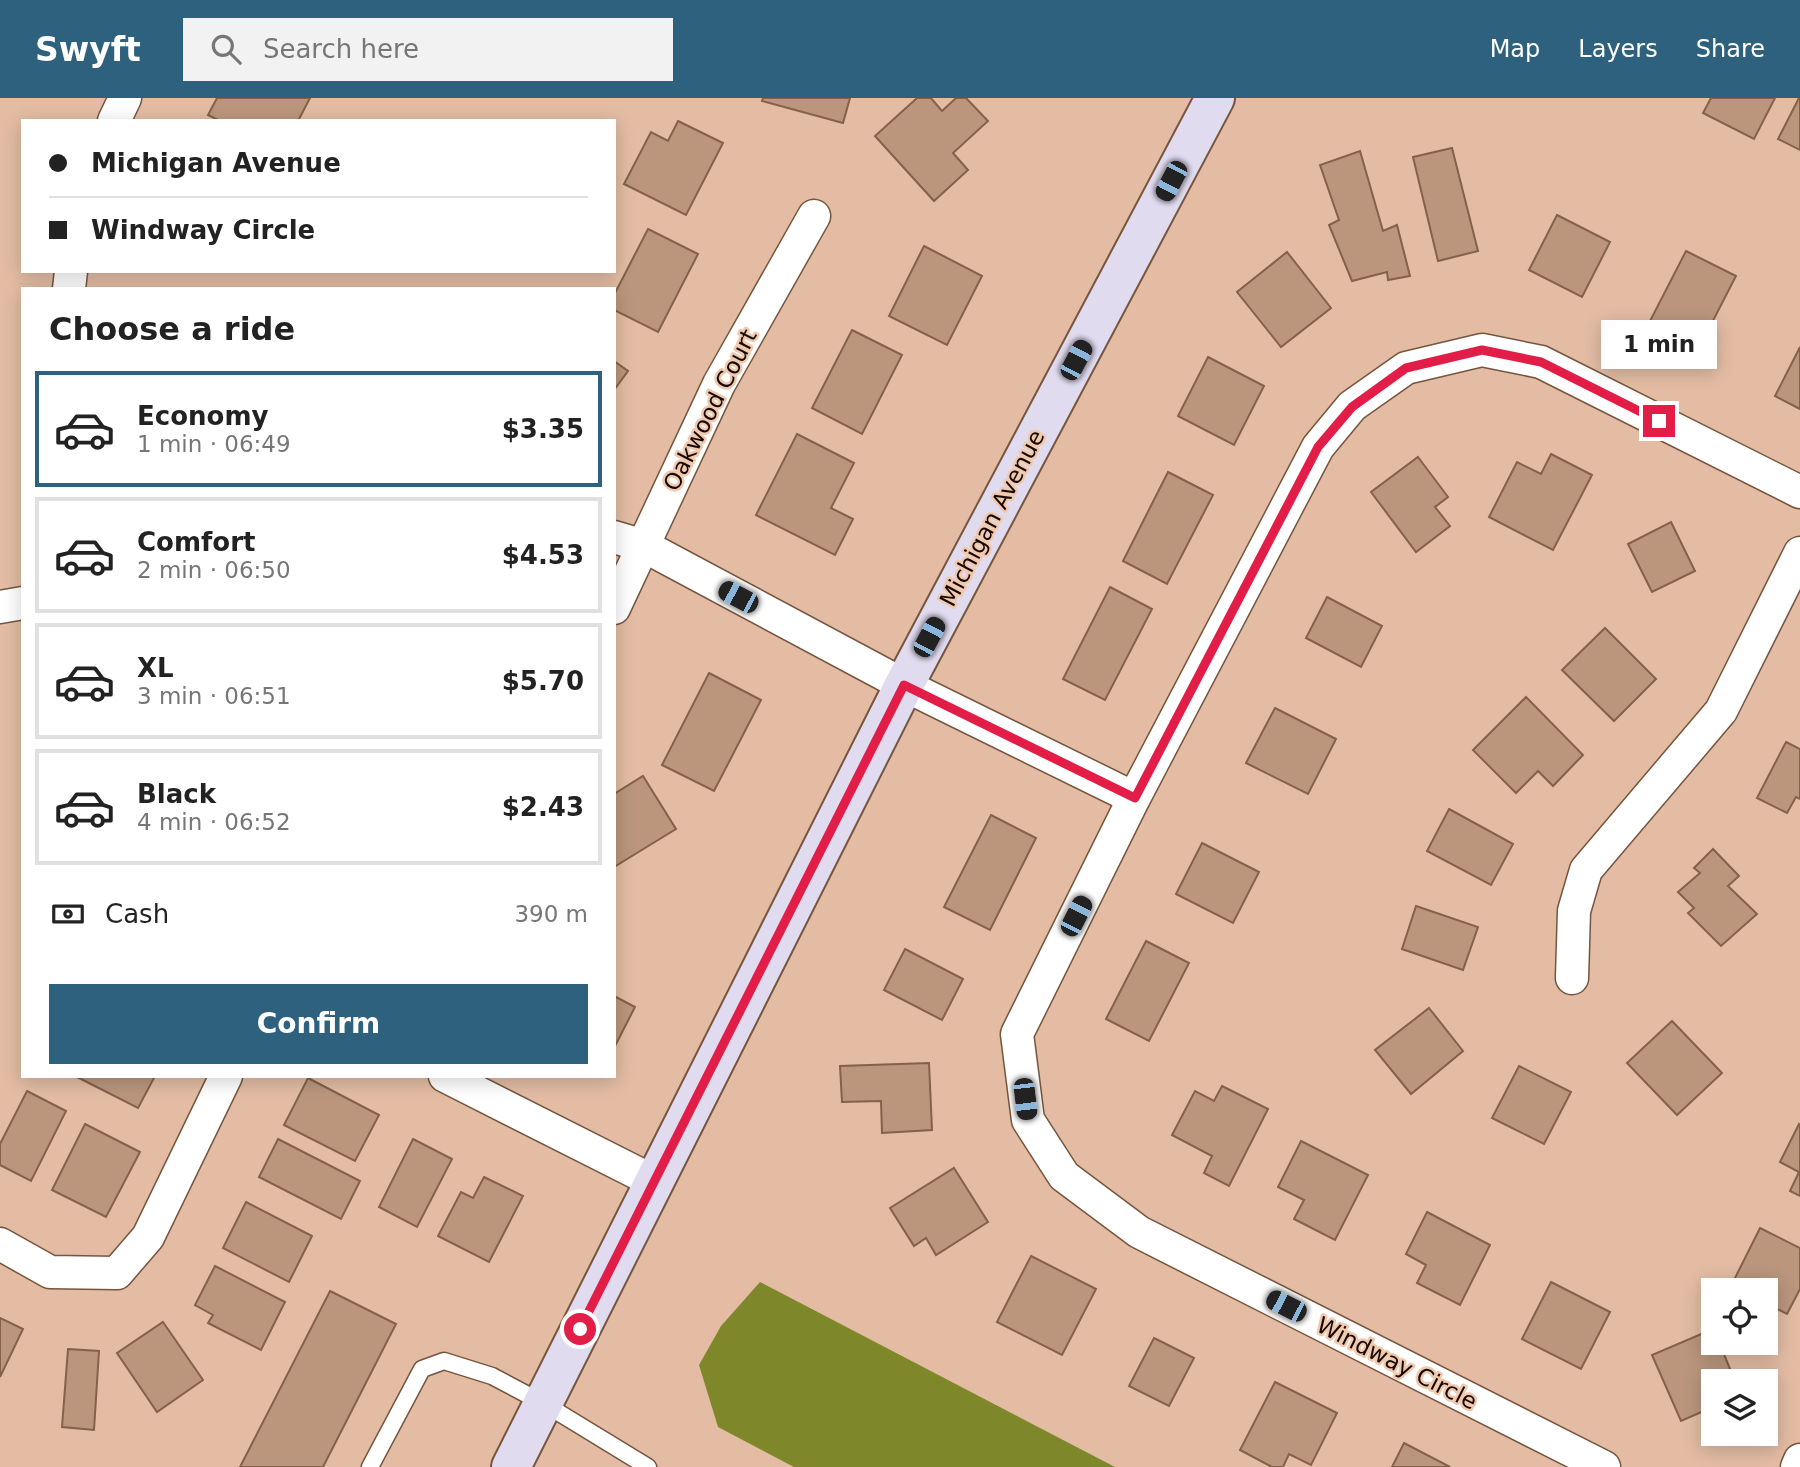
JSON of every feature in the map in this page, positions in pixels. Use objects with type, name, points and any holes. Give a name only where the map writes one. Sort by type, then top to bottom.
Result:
[{"type":"main road","name":"Michigan Avenue","points":[[511,1467],[904,685],[1215,98]]},
{"type":"street","points":[[115,119],[125,98]]},
{"type":"street","name":"Oakwood Court","points":[[616,599],[629,542],[814,216]]},
{"type":"street","name":"Windway Circle","points":[[1604,1467],[1139,1232],[1064,1176],[1028,1121],[1017,1034],[1135,798],[1318,447],[1352,407],[1406,368],[1482,350],[1541,362],[1800,492]]},
{"type":"street","points":[[629,542],[904,685],[1135,798]]},
{"type":"street","points":[[1572,978],[1574,911],[1586,870],[1721,711],[1800,553]]},
{"type":"street","points":[[0,607],[21,603]]},
{"type":"street","points":[[0,1244],[50,1272],[117,1273],[148,1237],[225,1078]]},
{"type":"street","points":[[449,1078],[655,1182]]},
{"type":"street","points":[[1797,1467],[1800,1460]]},
{"type":"lane","points":[[370,1467],[422,1369],[444,1361],[492,1376],[543,1403],[648,1467]]},
{"type":"shaded area","points":[[760,1282],[1115,1467],[794,1467],[718,1427],[699,1365],[721,1326]]},
{"type":"building","points":[[217,98],[310,98],[299,119],[216,119],[208,115]]},
{"type":"building","points":[[763,98],[850,98],[843,123],[762,101]]},
{"type":"building","points":[[917,98],[931,98],[942,111],[956,98],[966,98],[988,121],[953,153],[968,170],[934,201],[875,136]]},
{"type":"building","points":[[1711,98],[1775,98],[1754,139],[1703,113]]},
{"type":"building","points":[[1800,98],[1800,150],[1778,139]]},
{"type":"building","points":[[678,121],[723,143],[686,215],[624,184],[651,132],[668,141]]},
{"type":"building","points":[[1452,148],[1478,251],[1438,261],[1413,157]]},
{"type":"building","points":[[1360,151],[1383,231],[1397,225],[1410,276],[1388,280],[1387,272],[1352,281],[1329,225],[1339,220],[1320,165]]},
{"type":"building","points":[[1557,215],[1610,242],[1582,297],[1529,270]]},
{"type":"building","points":[[648,229],[698,254],[658,332],[616,311],[616,291]]},
{"type":"building","points":[[924,246],[982,276],[947,345],[889,316]]},
{"type":"building","points":[[1686,251],[1736,276],[1699,348],[1649,323]]},
{"type":"building","points":[[1287,252],[1331,308],[1281,347],[1237,292]]},
{"type":"building","points":[[852,330],[902,355],[862,434],[812,408]]},
{"type":"building","points":[[1800,347],[1800,409],[1775,396]]},
{"type":"building","points":[[1208,357],[1264,386],[1234,445],[1178,416]]},
{"type":"building","points":[[616,362],[628,371],[616,387]]},
{"type":"building","points":[[797,434],[854,463],[831,508],[853,519],[835,555],[756,515]]},
{"type":"building","points":[[1551,454],[1592,475],[1553,550],[1489,517],[1517,462],[1541,474]]},
{"type":"building","points":[[1418,457],[1448,497],[1435,507],[1450,526],[1416,552],[1371,492]]},
{"type":"building","points":[[1168,472],[1213,495],[1167,584],[1123,561]]},
{"type":"building","points":[[1671,522],[1695,571],[1652,592],[1628,544]]},
{"type":"building","points":[[1110,587],[1152,609],[1105,700],[1063,679]]},
{"type":"building","points":[[1327,597],[1382,626],[1361,667],[1306,638]]},
{"type":"building","points":[[1605,628],[1656,679],[1614,721],[1562,670]]},
{"type":"building","points":[[709,673],[761,700],[714,791],[662,765]]},
{"type":"building","points":[[1526,697],[1583,755],[1553,786],[1538,771],[1516,793],[1473,750]]},
{"type":"building","points":[[1275,708],[1336,739],[1308,794],[1246,763]]},
{"type":"building","points":[[1786,742],[1800,749],[1800,799],[1796,797],[1787,813],[1757,798]]},
{"type":"building","points":[[643,776],[676,829],[616,866],[616,793]]},
{"type":"building","points":[[1449,809],[1513,844],[1491,885],[1427,851]]},
{"type":"building","points":[[991,815],[1036,838],[990,930],[944,907]]},
{"type":"building","points":[[1202,843],[1259,872],[1233,923],[1176,894]]},
{"type":"building","points":[[1713,849],[1739,876],[1728,886],[1757,914],[1721,946],[1688,913],[1694,908],[1678,892],[1700,873],[1694,868]]},
{"type":"building","points":[[1416,906],[1478,927],[1463,970],[1402,949]]},
{"type":"building","points":[[1146,941],[1189,963],[1149,1041],[1106,1019]]},
{"type":"building","points":[[905,949],[963,979],[942,1020],[884,990]]},
{"type":"building","points":[[616,997],[635,1007],[616,1044]]},
{"type":"building","points":[[1429,1008],[1463,1051],[1411,1094],[1375,1050]]},
{"type":"building","points":[[1672,1021],[1722,1073],[1677,1115],[1627,1063]]},
{"type":"building","points":[[929,1063],[932,1130],[882,1133],[881,1101],[842,1102],[840,1066]]},
{"type":"building","points":[[1519,1066],[1571,1092],[1544,1144],[1492,1118]]},
{"type":"building","points":[[79,1078],[154,1078],[138,1108]]},
{"type":"building","points":[[308,1078],[379,1115],[355,1161],[284,1125]]},
{"type":"building","points":[[1222,1086],[1268,1109],[1229,1186],[1204,1173],[1212,1156],[1172,1135],[1195,1091],[1214,1101]]},
{"type":"building","points":[[27,1091],[66,1111],[31,1181],[0,1165],[0,1144]]},
{"type":"building","points":[[85,1124],[140,1152],[106,1217],[52,1190]]},
{"type":"building","points":[[1799,1124],[1800,1196],[1790,1191],[1799,1172],[1780,1162]]},
{"type":"building","points":[[278,1139],[360,1181],[341,1219],[259,1177]]},
{"type":"building","points":[[413,1139],[452,1159],[417,1227],[379,1207]]},
{"type":"building","points":[[1301,1141],[1368,1175],[1335,1240],[1294,1219],[1304,1200],[1278,1187]]},
{"type":"building","points":[[954,1168],[988,1222],[936,1255],[926,1238],[914,1246],[890,1208]]},
{"type":"building","points":[[484,1177],[523,1196],[489,1262],[438,1236],[461,1192],[473,1198]]},
{"type":"building","points":[[246,1202],[312,1236],[289,1282],[223,1248]]},
{"type":"building","points":[[1427,1212],[1490,1245],[1460,1305],[1417,1283],[1426,1265],[1406,1254]]},
{"type":"building","points":[[1760,1228],[1800,1248],[1800,1289],[1787,1314],[1778,1309],[1778,1278],[1735,1278]]},
{"type":"building","points":[[1031,1256],[1096,1289],[1062,1355],[997,1322]]},
{"type":"building","points":[[215,1266],[285,1302],[261,1350],[208,1323],[213,1315],[195,1305]]},
{"type":"building","points":[[1551,1282],[1610,1312],[1581,1369],[1522,1339]]},
{"type":"building","points":[[330,1291],[396,1324],[323,1467],[240,1467]]},
{"type":"building","points":[[0,1318],[23,1329],[0,1377]]},
{"type":"building","points":[[163,1322],[203,1380],[157,1412],[117,1353]]},
{"type":"building","points":[[1701,1334],[1701,1355],[1724,1355],[1730,1369],[1701,1369],[1701,1412],[1681,1421],[1652,1355]]},
{"type":"building","points":[[1154,1338],[1194,1358],[1169,1406],[1129,1386]]},
{"type":"building","points":[[68,1349],[99,1351],[94,1430],[62,1427]]},
{"type":"building","points":[[1275,1382],[1337,1413],[1311,1465],[1289,1454],[1283,1467],[1272,1467],[1240,1450]]},
{"type":"building","points":[[1404,1443],[1450,1467],[1392,1467]]},
{"type":"route","points":[[580,1329],[904,685],[1135,798],[1318,447],[1352,407],[1406,368],[1482,350],[1541,362],[1659,421]]}]
